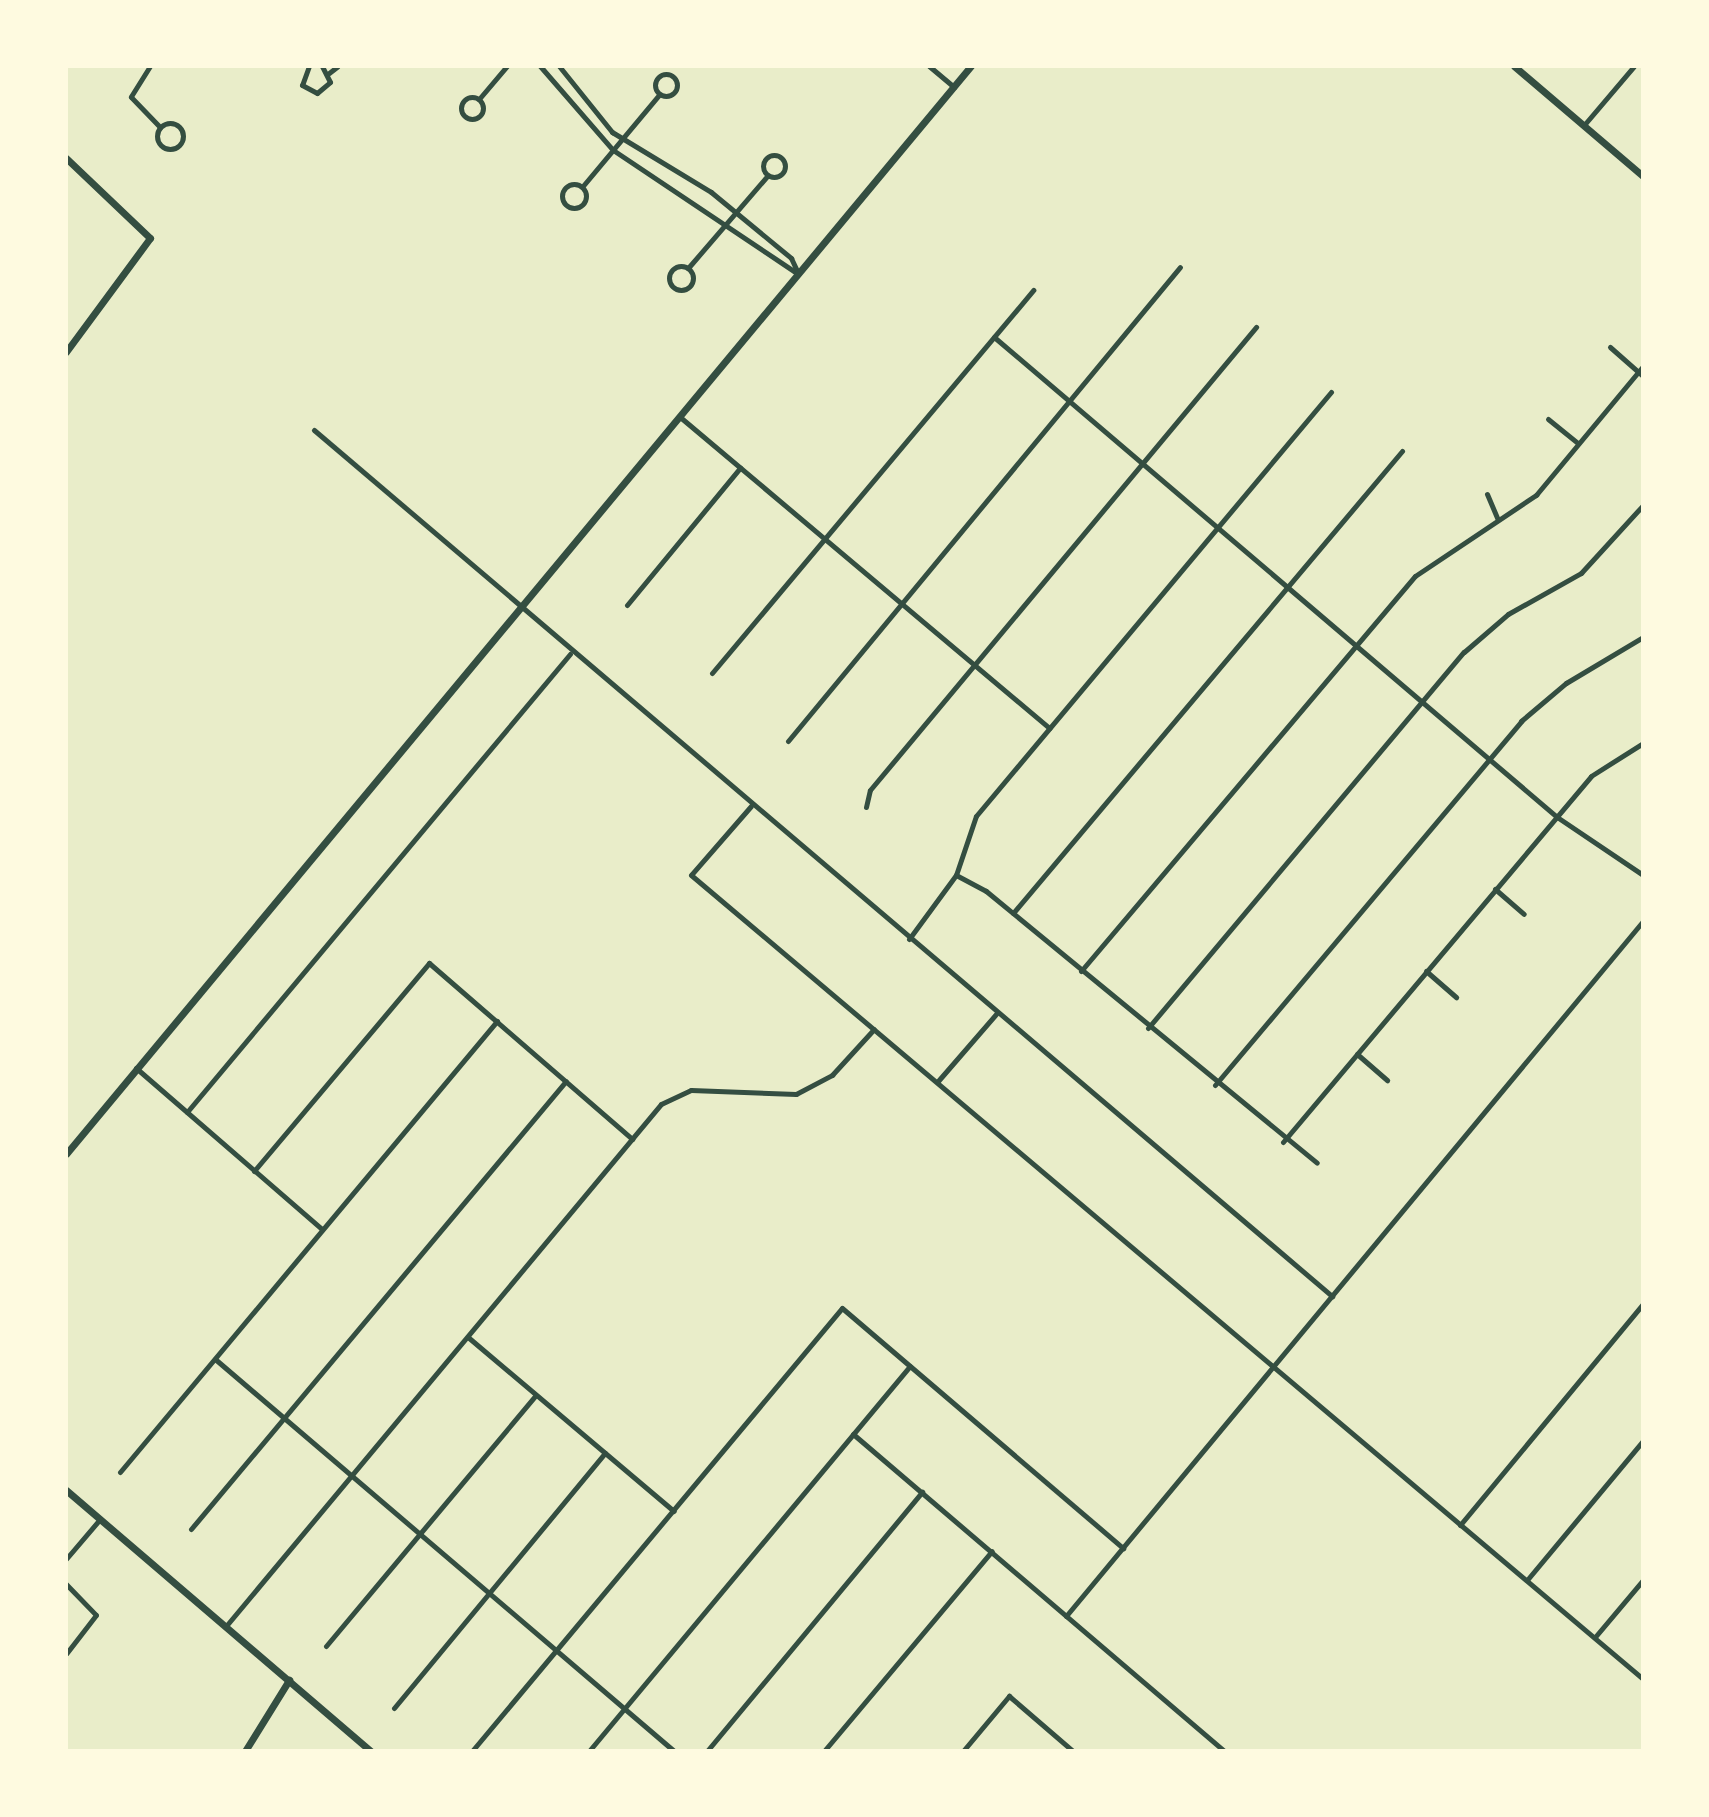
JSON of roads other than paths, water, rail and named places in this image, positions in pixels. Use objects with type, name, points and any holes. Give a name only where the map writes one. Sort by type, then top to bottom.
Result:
[{"type":"main road","points":[[66,1154],[971,66]]},
{"type":"main road","points":[[1514,66],[1643,176]]},
{"type":"main road","points":[[66,158],[150,238],[66,352]]},
{"type":"main road","points":[[66,1490],[371,1751]]},
{"type":"main road","points":[[245,1751],[289,1680]]},
{"type":"street","points":[[150,66],[133,86],[131,102],[160,127],[162,146],[180,145],[179,126],[160,127]]},
{"type":"street","points":[[309,66],[301,80],[313,93],[328,86],[329,73],[338,66]]},
{"type":"street","points":[[322,66],[329,73]]},
{"type":"street","points":[[479,99],[481,113],[465,117],[463,101],[479,99],[507,66]]},
{"type":"street","points":[[540,66],[613,150],[728,223],[754,245],[798,274]]},
{"type":"street","points":[[559,66],[622,140],[736,213],[763,235],[798,274]]},
{"type":"street","points":[[929,66],[954,87]]},
{"type":"street","points":[[1584,126],[1634,66]]},
{"type":"street","points":[[582,187],[567,186],[565,204],[582,204],[582,187],[659,95],[674,93],[672,76],[657,79],[659,95]]},
{"type":"street","points":[[688,268],[690,285],[673,287],[672,270],[688,268],[767,176],[782,175],[781,157],[765,159],[767,176]]},
{"type":"street","points":[[754,245],[763,235]]},
{"type":"street","points":[[788,741],[1180,267]]},
{"type":"street","points":[[712,673],[1033,290]]},
{"type":"street","points":[[866,807],[870,790],[1256,327]]},
{"type":"street","points":[[994,337],[1557,817],[1643,875]]},
{"type":"street","points":[[1610,347],[1641,374]]},
{"type":"street","points":[[1081,971],[1415,576],[1497,518],[1536,495],[1641,374],[1643,366]]},
{"type":"street","points":[[909,939],[956,875],[976,816],[1331,392]]},
{"type":"street","points":[[679,417],[1049,728]]},
{"type":"street","points":[[1548,419],[1578,443]]},
{"type":"street","points":[[314,430],[570,654],[1332,1296]]},
{"type":"street","points":[[1013,913],[1402,451]]},
{"type":"street","points":[[627,605],[740,468]]},
{"type":"street","points":[[1487,494],[1497,518]]},
{"type":"street","points":[[1148,1028],[1421,700],[1485,631],[1602,554],[1643,505]]},
{"type":"street","points":[[1215,1085],[1488,758],[1545,698],[1643,637]]},
{"type":"street","points":[[187,1112],[570,654]]},
{"type":"street","points":[[1283,1142],[1605,763],[1643,743]]},
{"type":"street","points":[[751,806],[691,875],[1643,1679]]},
{"type":"street","points":[[956,875],[1013,913],[1283,1142],[1317,1163]]},
{"type":"street","points":[[1495,889],[1524,914]]},
{"type":"street","points":[[1066,1616],[1643,921]]},
{"type":"street","points":[[254,1171],[429,963],[632,1139]]},
{"type":"street","points":[[1426,971],[1456,997]]},
{"type":"street","points":[[938,1081],[997,1013]]},
{"type":"street","points":[[120,1472],[497,1021]]},
{"type":"street","points":[[226,1626],[661,1104],[691,1090],[796,1094],[832,1075],[874,1029]]},
{"type":"street","points":[[1357,1054],[1387,1080]]},
{"type":"street","points":[[136,1068],[322,1229]]},
{"type":"street","points":[[191,1529],[281,1417],[566,1081]]},
{"type":"street","points":[[1460,1525],[1643,1304]]},
{"type":"street","points":[[472,1751],[842,1308],[1123,1548]]},
{"type":"street","points":[[469,1338],[674,1511]]},
{"type":"street","points":[[215,1359],[674,1751]]},
{"type":"street","points":[[589,1751],[910,1366]]},
{"type":"street","points":[[326,1646],[536,1395]]},
{"type":"street","points":[[853,1434],[1224,1751]]},
{"type":"street","points":[[1527,1580],[1643,1441]]},
{"type":"street","points":[[394,1708],[605,1453]]},
{"type":"street","points":[[707,1751],[922,1492]]},
{"type":"street","points":[[66,1559],[100,1519]]},
{"type":"street","points":[[824,1751],[992,1551]]},
{"type":"street","points":[[1595,1637],[1643,1580]]},
{"type":"street","points":[[66,1584],[96,1615],[66,1654]]},
{"type":"street","points":[[963,1751],[1009,1696],[1073,1751]]}]
